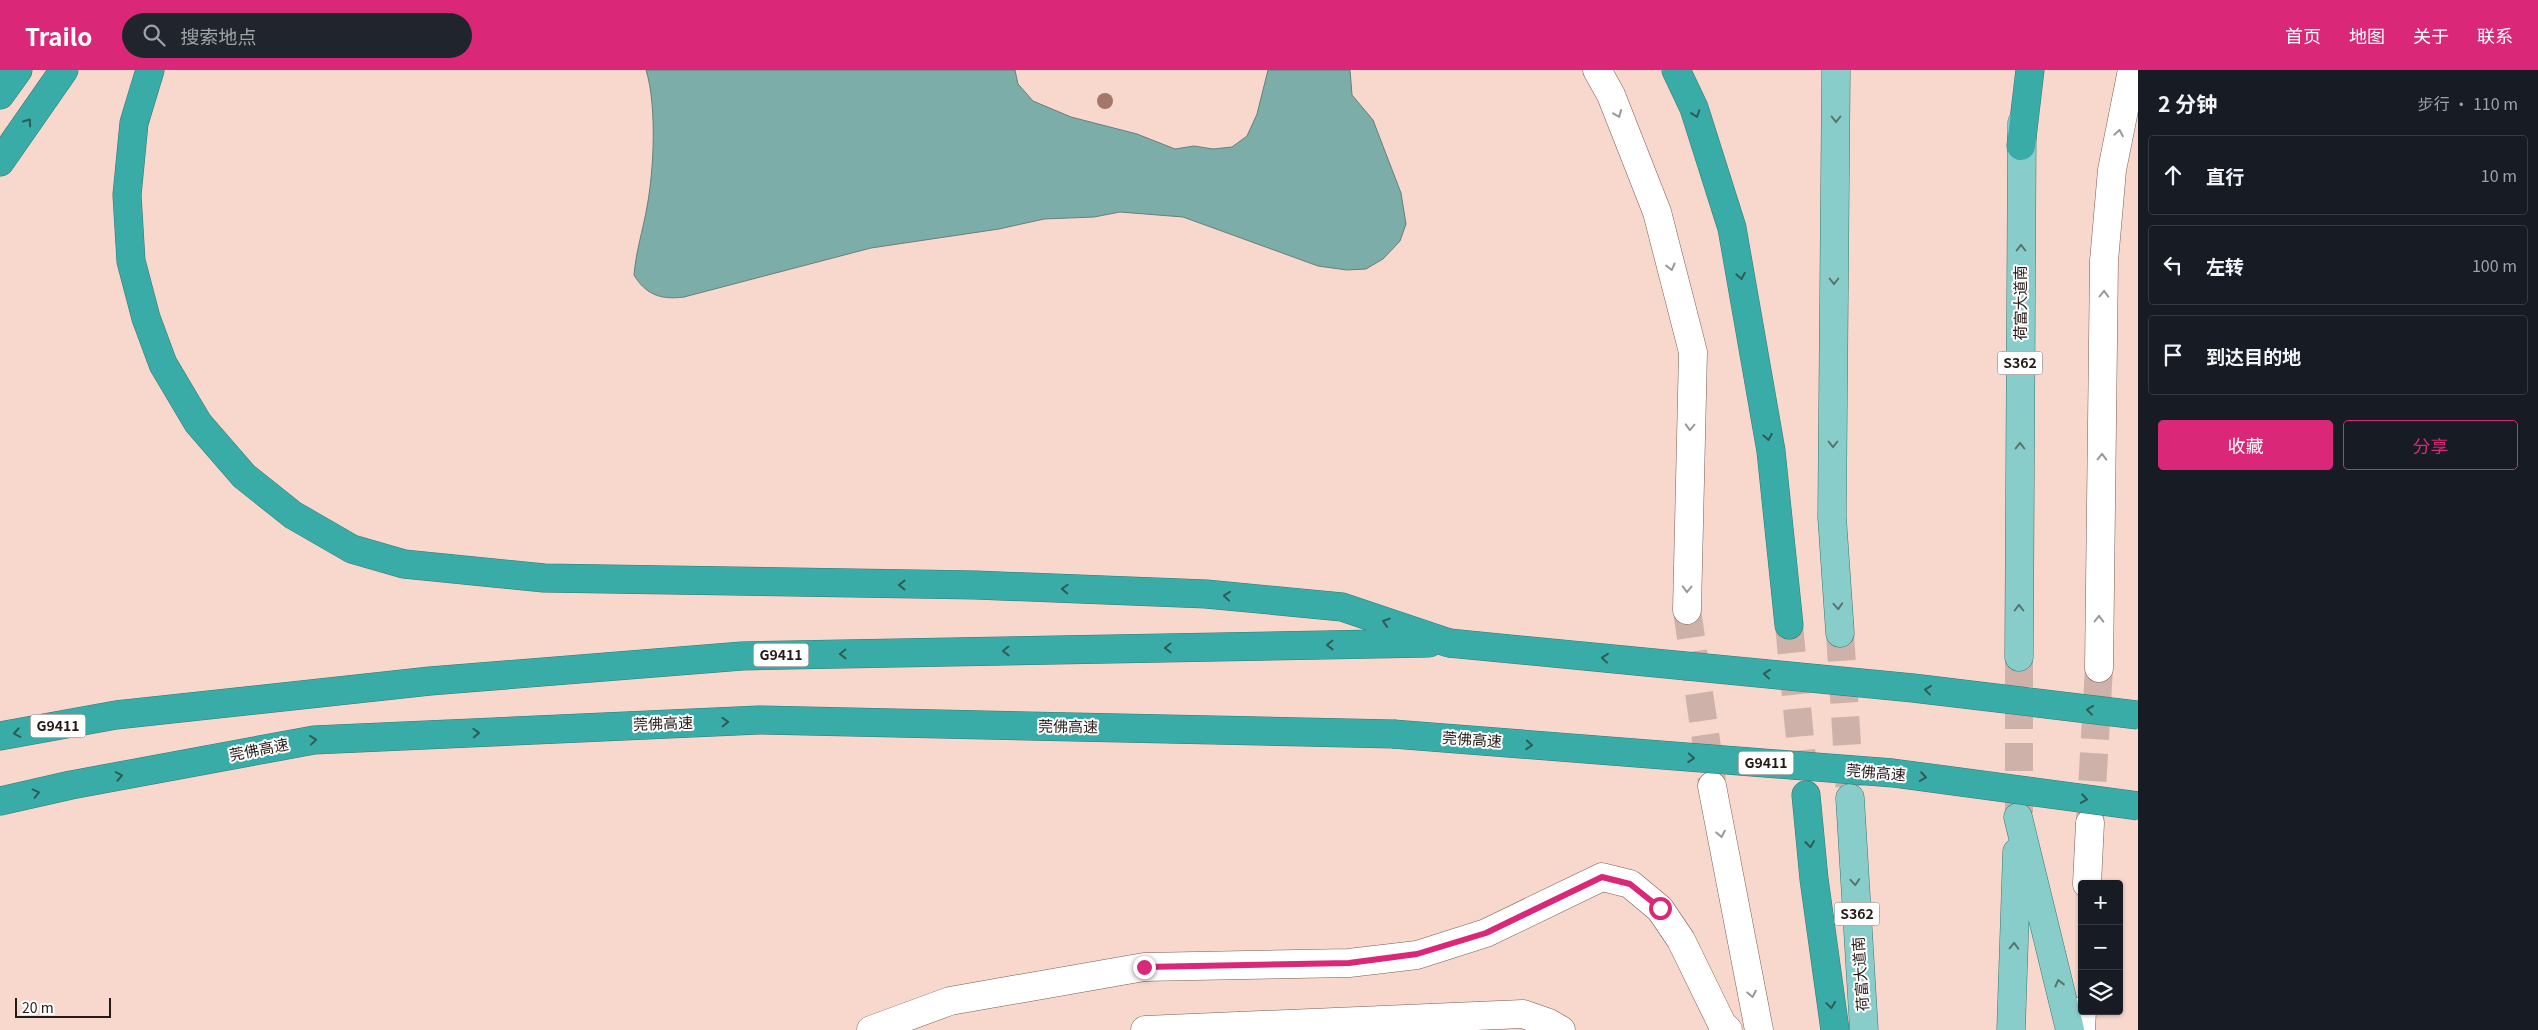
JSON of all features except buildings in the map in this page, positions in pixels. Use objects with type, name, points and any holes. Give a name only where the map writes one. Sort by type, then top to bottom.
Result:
[{"type":"highway","points":[[0,95],[18,70]]},
{"type":"highway","points":[[0,162],[64,70]]},
{"type":"highway","points":[[150,70],[134,123],[127,194],[131,261],[146,318],[163,364],[198,423],[244,476],[293,515],[352,549],[404,564],[544,578],[976,585],[1206,594],[1342,607],[1449,643]]},
{"type":"highway","points":[[1676,70],[1694,108],[1732,228],[1771,451],[1789,625]]},
{"type":"highway","points":[[2021,146],[2030,70]]},
{"type":"highway","name":"G9411","points":[[0,736],[116,715],[430,681],[742,656],[1449,643],[1913,688],[2138,715]]},
{"type":"highway","name":"莞佛高速","points":[[0,801],[71,785],[314,740],[759,720],[1393,734],[1893,773],[2138,806]]},
{"type":"highway","points":[[1806,795],[1814,879],[1835,1030]]},
{"type":"main road","points":[[1836,70],[1832,517],[1840,633]]},
{"type":"main road","name":"荷富大道南","points":[[2019,657],[2022,70]]},
{"type":"main road","name":"荷富大道南","points":[[1850,798],[1864,1030]]},
{"type":"main road","points":[[2011,1030],[2018,817],[2070,1030]]},
{"type":"street","points":[[1597,70],[1611,95],[1658,212],[1693,352],[1687,610]]},
{"type":"street","points":[[2099,668],[2104,261],[2112,170],[2132,70]]},
{"type":"street","points":[[1712,786],[1759,1030]]},
{"type":"street","points":[[2087,880],[2090,823]]},
{"type":"street","points":[[871,1030],[950,1001],[1144,967],[1349,963],[1417,954],[1486,933],[1602,877],[1630,884],[1660,908],[1681,940],[1722,1024],[1728,1030]]},
{"type":"street","points":[[1145,1030],[1523,1014],[1549,1023],[1561,1030]]},
{"type":"street","points":[[2081,1030],[2082,1015]]},
{"type":"water","points":[[646,70],[1015,70],[1018,84],[1033,101],[1071,117],[1137,134],[1175,149],[1194,146],[1213,149],[1232,147],[1247,136],[1257,114],[1268,70],[1350,70],[1352,95],[1373,120],[1401,193],[1406,224],[1400,241],[1383,259],[1366,269],[1347,270],[1318,266],[1183,217],[1120,212],[1094,217],[1044,219],[999,229],[871,248],[684,297],[661,297],[649,292],[634,275],[649,192],[653,157],[652,101]]},
{"type":"tunnel","points":[[1687,610],[1712,782]]},
{"type":"tunnel","points":[[1789,625],[1805,790]]},
{"type":"tunnel","points":[[1840,633],[1850,793]]},
{"type":"tunnel","points":[[2019,657],[2019,813]]},
{"type":"tunnel","points":[[2090,823],[2099,668]]},
{"type":"route","points":[[1144,967],[1349,963],[1417,954],[1486,933],[1602,877],[1630,884],[1660,908]]}]
